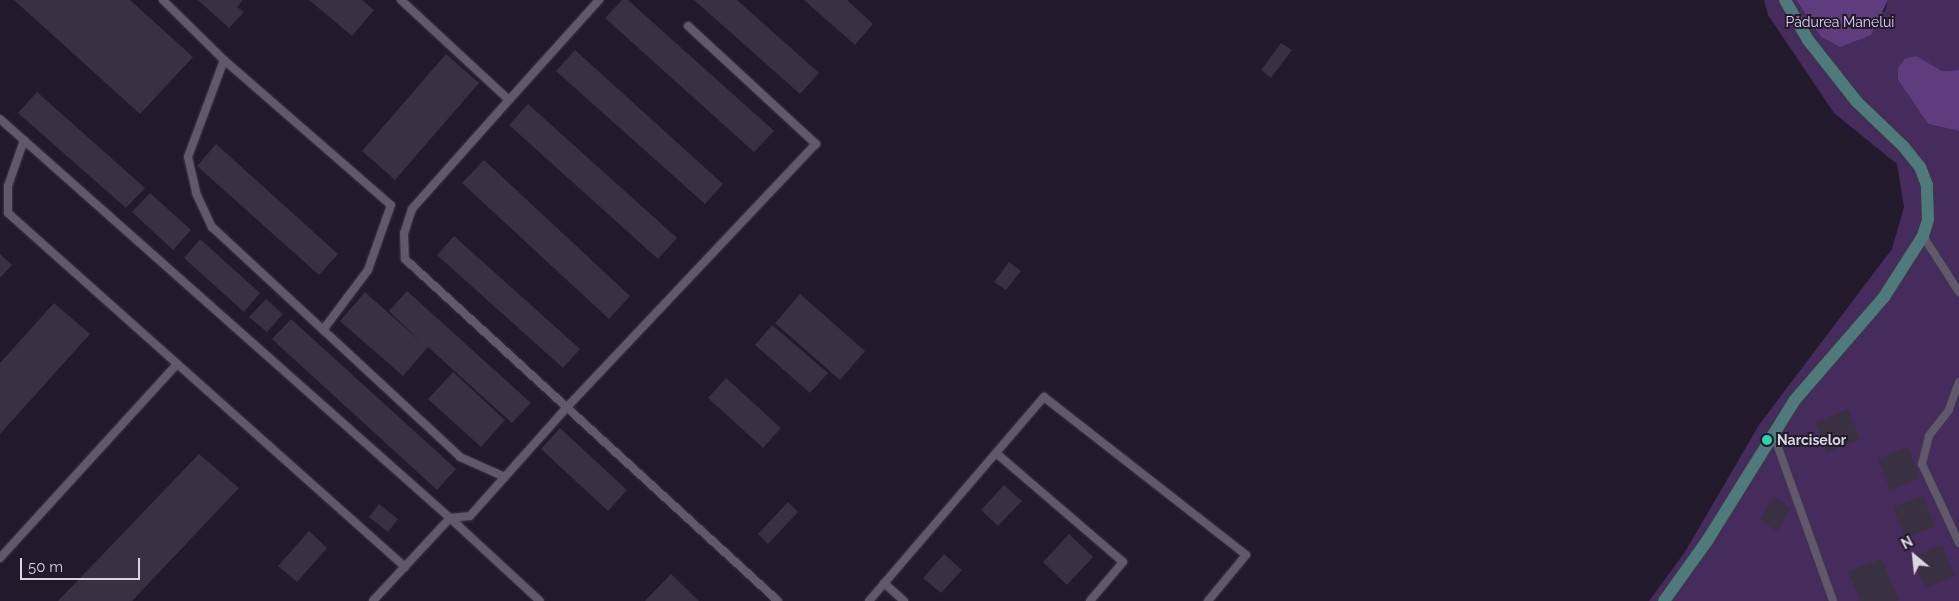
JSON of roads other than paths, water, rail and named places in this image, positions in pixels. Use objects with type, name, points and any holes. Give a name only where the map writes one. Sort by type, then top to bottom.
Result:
[{"type":"street","points":[[1664,601],[1813,376],[1884,297],[1923,236],[1929,200],[1920,168],[1851,96],[1808,40],[1785,0]]},
{"type":"lane","points":[[163,0],[224,60],[391,206],[368,270],[323,330]]},
{"type":"lane","points":[[401,0],[509,100]]},
{"type":"lane","points":[[599,0],[412,209],[404,233],[405,259],[778,601]]},
{"type":"lane","points":[[373,601],[450,518],[470,516],[567,407],[816,144],[688,26]]},
{"type":"lane","points":[[224,60],[188,157],[196,193],[212,227],[460,457],[505,477]]},
{"type":"lane","points":[[0,119],[450,518],[540,601]]},
{"type":"lane","points":[[24,140],[8,186],[8,213],[405,567]]},
{"type":"lane","points":[[1923,236],[1959,292]]},
{"type":"lane","points":[[0,558],[177,364]]},
{"type":"lane","points":[[1959,382],[1949,410],[1929,436],[1922,464],[1959,542]]},
{"type":"lane","points":[[869,601],[1044,397],[1246,555],[1208,601]]},
{"type":"lane","points":[[1774,436],[1833,601]]},
{"type":"lane","points":[[996,453],[1123,562],[1090,601]]},
{"type":"lane","points":[[884,583],[904,601]]},
{"type":"place","name":"Narciselor","points":[[1767,440]]},
{"type":"park label","name":"Pădurea Manelui","points":[[1840,22]]}]
